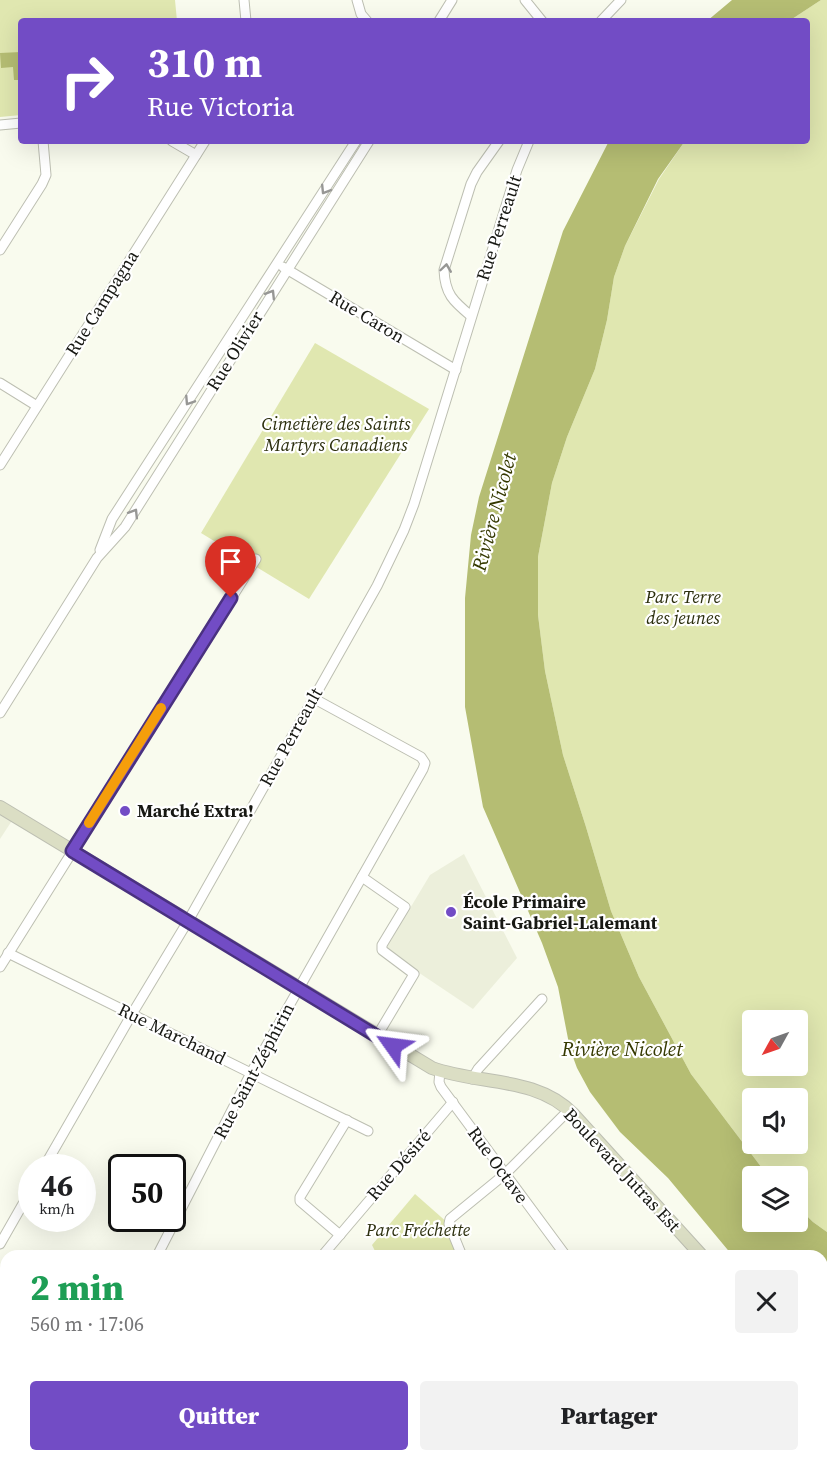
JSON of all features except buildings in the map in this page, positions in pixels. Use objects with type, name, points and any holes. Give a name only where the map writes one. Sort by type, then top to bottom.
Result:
[{"type":"main road","name":"Boulevard Jutras Est","points":[[0,807],[377,1036],[440,1071],[536,1090],[569,1110],[697,1250]]},
{"type":"street","points":[[244,0],[246,18]]},
{"type":"street","points":[[357,0],[361,14],[365,18]]},
{"type":"street","points":[[441,18],[452,0]]},
{"type":"street","points":[[525,0],[540,18]]},
{"type":"street","points":[[604,18],[621,0]]},
{"type":"street","points":[[0,124],[18,123]]},
{"type":"street","points":[[0,250],[46,175],[44,144]]},
{"type":"street","points":[[177,144],[196,155]]},
{"type":"street","name":"Rue Campagna","points":[[0,465],[203,144]]},
{"type":"street","name":"Rue Olivier","points":[[0,713],[97,558],[125,527],[354,144]]},
{"type":"street","name":"Rue Olivier","points":[[97,558],[112,519],[367,144]]},
{"type":"street","name":"Rue Perreault","points":[[471,316],[455,303],[448,292],[444,284],[444,270],[471,184],[497,144]]},
{"type":"street","name":"Rue Perreault","points":[[51,1154],[188,921],[377,586],[404,530],[517,170],[528,144]]},
{"type":"street","name":"Rue Caron","points":[[282,267],[456,370]]},
{"type":"street","points":[[0,383],[37,406]]},
{"type":"street","points":[[0,967],[256,559]]},
{"type":"street","name":"Rue Saint-Zéphirin","points":[[160,1250],[251,1073],[423,769],[424,763],[421,757],[312,698]]},
{"type":"street","points":[[362,877],[402,903],[405,909],[382,945],[382,950],[412,972],[414,977],[377,1036]]},
{"type":"street","name":"Rue Marchand","points":[[8,953],[368,1131]]},
{"type":"street","points":[[472,1079],[542,999]]},
{"type":"street","name":"Rue Octave","points":[[440,1071],[441,1087],[562,1250]]},
{"type":"street","name":"Rue Désiré","points":[[327,1250],[453,1102]]},
{"type":"street","points":[[460,1250],[449,1224],[450,1219],[505,1174],[569,1110]]},
{"type":"street","points":[[340,1235],[300,1201],[300,1197],[347,1120]]},
{"type":"street","points":[[0,1244],[18,1212]]},
{"type":"shaded area","points":[[0,807],[15,816],[0,839]]},
{"type":"shaded area","name":"École Primaire Saint-Gabriel-Lalemant","points":[[464,854],[517,958],[473,1009],[385,950],[430,875]]},
{"type":"green space","points":[[0,0],[175,0],[177,18],[18,18],[18,115],[0,117]]},
{"type":"green space","name":"Parc Terre des jeunes","points":[[821,0],[827,0],[827,1232],[808,1217],[808,1166],[760,1166],[751,1154],[808,1154],[808,1088],[742,1088],[742,1142],[691,1074],[639,977],[611,911],[563,755],[545,671],[538,615],[538,557],[552,483],[567,437],[595,369],[607,320],[614,277],[625,246],[659,179],[683,144],[810,144],[810,18],[794,18]]},
{"type":"green space","name":"Cimetière des Saints Martyrs Canadiens","points":[[315,343],[429,409],[309,599],[201,533]]},
{"type":"green space","name":"Parc Fréchette","points":[[415,1194],[449,1224],[460,1250],[374,1250],[372,1245]]},
{"type":"water","points":[[732,0],[821,0],[794,18],[711,18]]},
{"type":"water","points":[[18,52],[18,80],[14,80],[13,67],[1,68],[0,53]]},
{"type":"water","name":"Rivière Nicolet","points":[[607,144],[683,144],[658,179],[625,246],[614,277],[607,320],[595,369],[567,437],[552,483],[538,557],[538,615],[545,671],[563,755],[611,911],[639,977],[691,1074],[742,1142],[742,1154],[751,1154],[760,1166],[742,1166],[742,1232],[808,1232],[808,1217],[827,1232],[827,1250],[728,1250],[668,1178],[620,1132],[590,1092],[577,1068],[570,1049],[558,987],[542,943],[483,807],[465,707],[465,598],[471,535],[479,497],[563,231]]},
{"type":"slow traffic","points":[[89,823],[161,708]]},
{"type":"place","name":"Marché Extra!","points":[[125,811]]},
{"type":"place","name":"École Primaire Saint-Gabriel-Lalemant","points":[[451,912]]},
{"type":"route","points":[[231,598],[72,851],[393,1046]]}]
